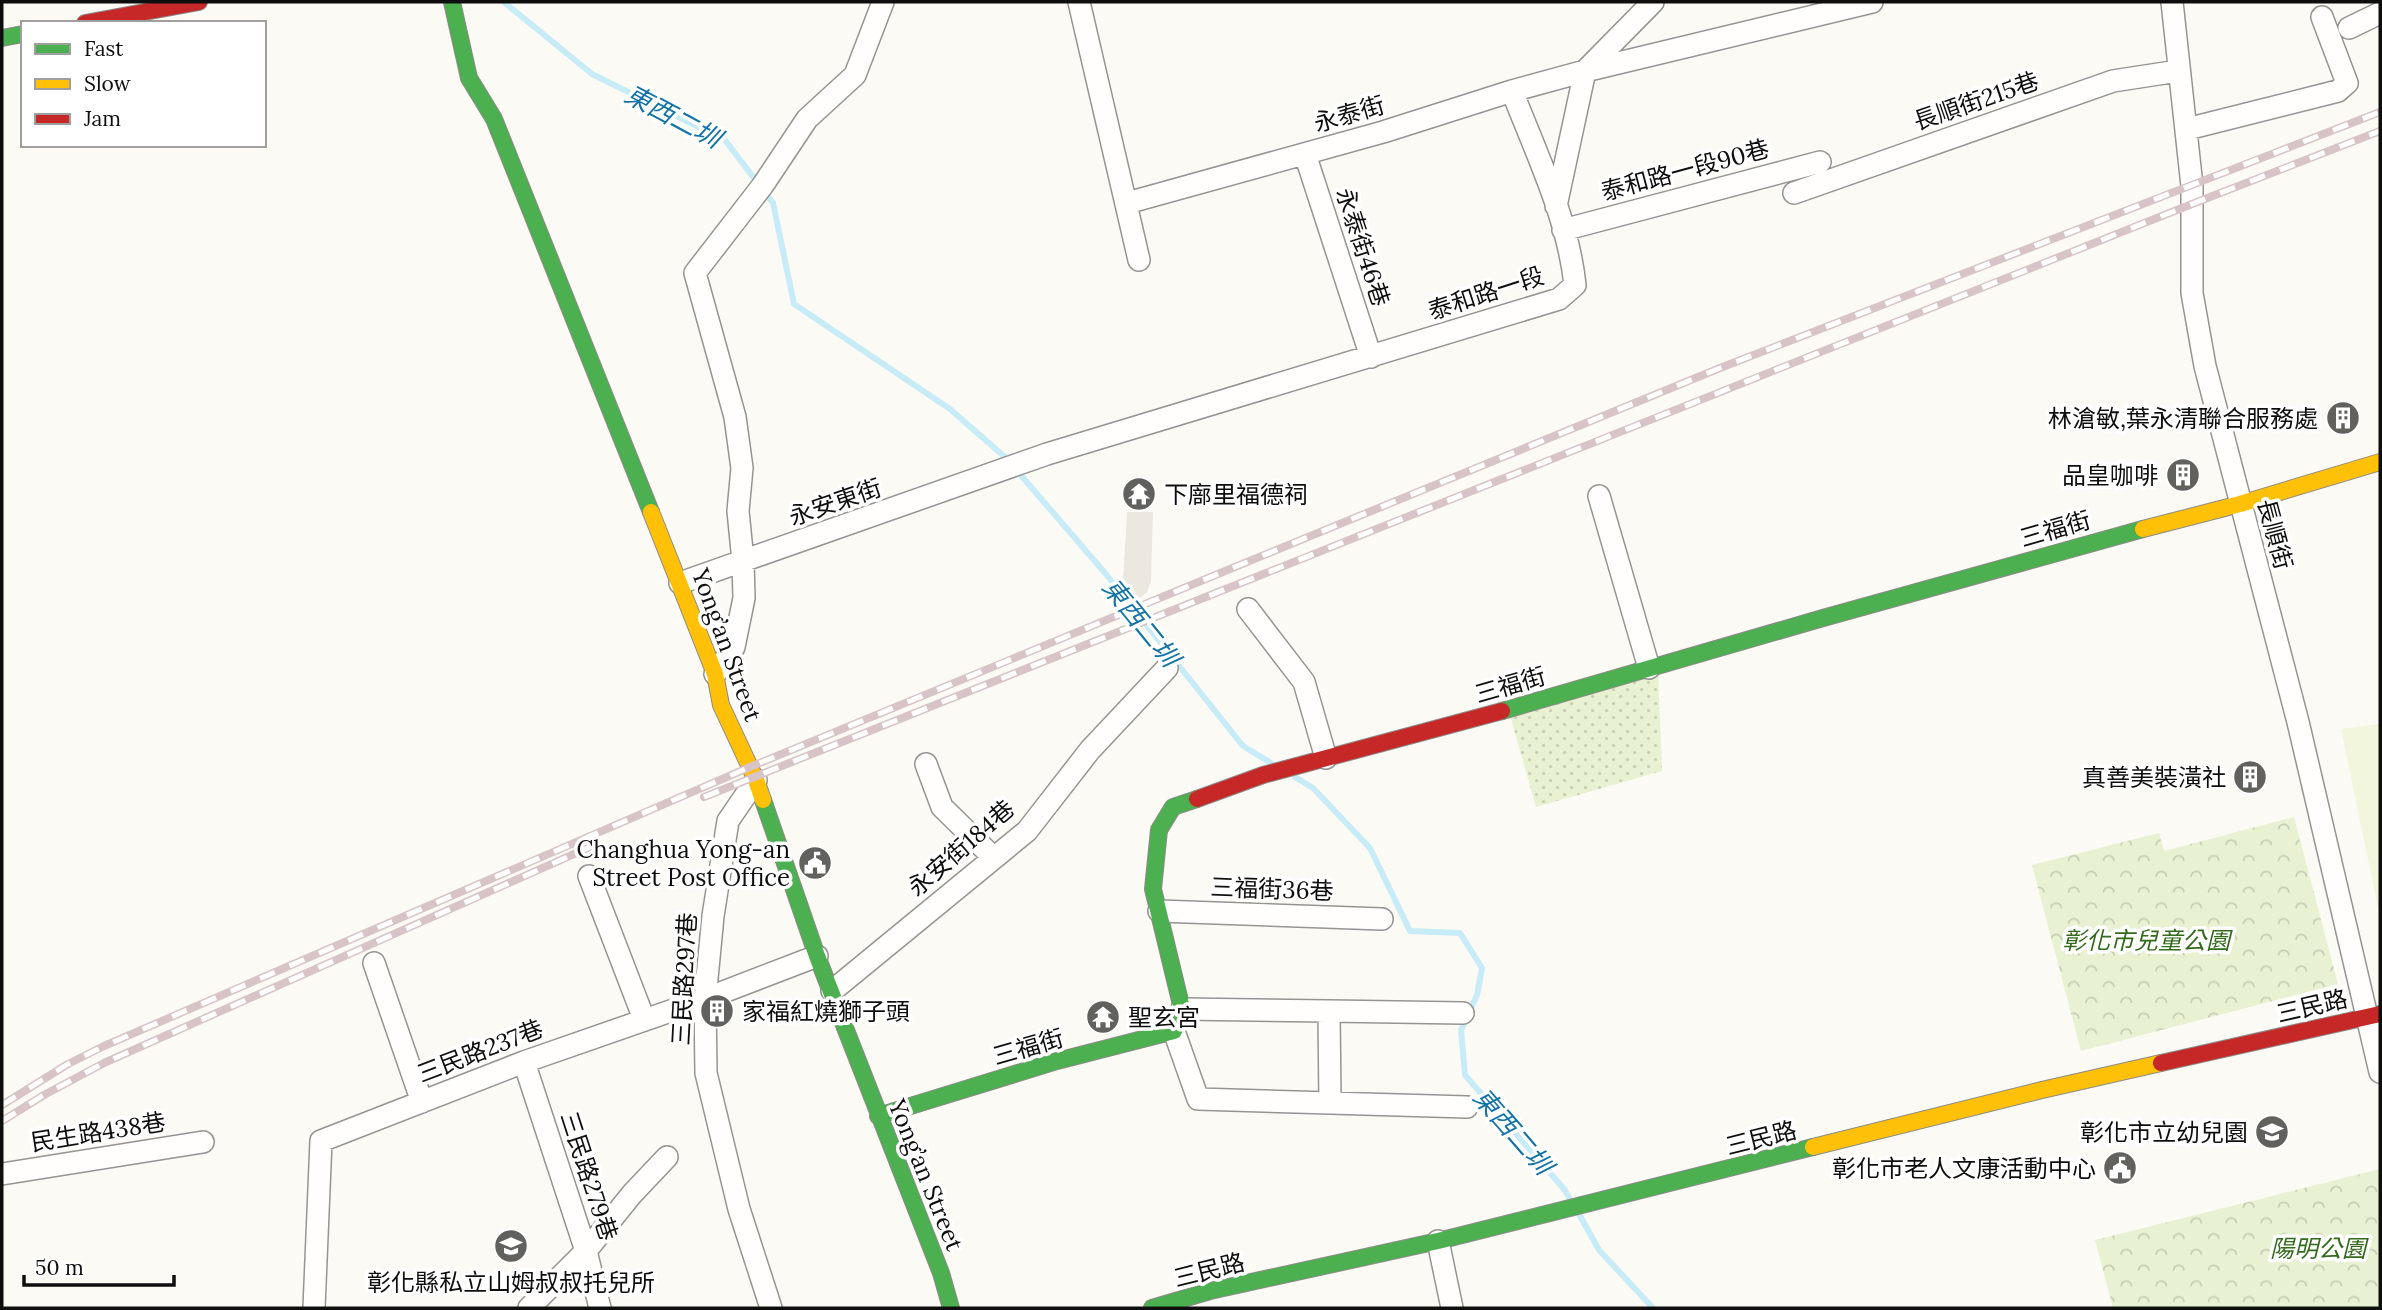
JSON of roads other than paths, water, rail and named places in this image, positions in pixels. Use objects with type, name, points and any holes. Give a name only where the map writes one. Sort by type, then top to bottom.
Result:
[{"type":"street","name":"Yong’an Street","points":[[452,2],[469,78],[494,119],[680,583],[715,674],[721,705],[756,780],[817,956],[941,1273],[951,1308]]},
{"type":"street","points":[[715,674],[734,648],[744,598],[738,511],[742,468],[735,417],[695,273],[763,185],[807,118],[855,75],[883,2]]},
{"type":"street","points":[[1079,2],[1139,260]]},
{"type":"street","points":[[1585,71],[1653,2]]},
{"type":"street","name":"永泰街","points":[[1127,203],[1383,132],[1585,71],[1870,2]]},
{"type":"street","name":"長順街","points":[[2172,2],[2192,186],[2192,293],[2206,366],[2373,1016],[2380,1072]]},
{"type":"street","points":[[98,21],[180,8]]},
{"type":"street","points":[[2349,28],[2380,13]]},
{"type":"street","points":[[2187,129],[2338,91],[2347,83],[2322,18]]},
{"type":"street","points":[[2,37],[21,34]]},
{"type":"street","name":"泰和路一段","points":[[1556,206],[1585,71]]},
{"type":"street","name":"長順街215巷","points":[[1794,193],[2113,81],[2178,71]]},
{"type":"street","name":"泰和路一段","points":[[1371,357],[1559,299],[1575,285],[1556,206],[1512,91]]},
{"type":"street","name":"永泰街46巷","points":[[1305,154],[1371,357]]},
{"type":"street","name":"泰和路一段90巷","points":[[1563,230],[1820,162]]},
{"type":"street","name":"永安東街","points":[[680,583],[1047,454],[1371,357]]},
{"type":"street","name":"三福街","points":[[1182,1009],[1153,889],[1159,830],[1173,807],[1263,775],[1438,730],[2380,462]]},
{"type":"street","points":[[1600,496],[1649,668]]},
{"type":"street","points":[[1248,609],[1304,682],[1326,758]]},
{"type":"street","name":"永安街184巷","points":[[832,991],[1027,831],[1090,750],[1167,668]]},
{"type":"street","points":[[926,764],[942,807],[994,858]]},
{"type":"street","name":"三民路297巷","points":[[756,780],[728,821],[713,916],[705,999],[706,1073],[739,1209],[771,1308]]},
{"type":"street","points":[[589,876],[645,1019]]},
{"type":"street","name":"三福街36巷","points":[[1159,911],[1382,919]]},
{"type":"street","name":"三民路237巷","points":[[314,1308],[321,1141],[524,1062],[705,999],[817,956]]},
{"type":"street","points":[[374,963],[422,1101]]},
{"type":"street","points":[[1463,1013],[1182,1009],[1174,1031],[1198,1099],[1467,1107]]},
{"type":"street","points":[[1329,1011],[1330,1103]]},
{"type":"street","name":"三民路","points":[[1152,1308],[1211,1300],[2042,1090],[2373,1016]]},
{"type":"street","name":"三福街","points":[[878,1116],[1057,1061],[1174,1031]]},
{"type":"street","name":"三民路279巷","points":[[524,1062],[586,1251],[600,1308]]},
{"type":"street","name":"民生路438巷","points":[[2,1174],[203,1142]]},
{"type":"street","points":[[529,1308],[586,1251],[632,1194],[667,1157]]},
{"type":"street","points":[[1438,1241],[1452,1308]]},
{"type":"waterway","name":"東西二圳","points":[[504,2],[592,74],[725,140],[773,203],[794,304],[950,409],[1006,458],[1105,573],[1243,746],[1271,763]]},
{"type":"waterway","name":"東西二圳","points":[[1295,777],[1313,788],[1370,848],[1410,931],[1460,933],[1482,968],[1477,995],[1461,1030],[1465,1075],[1564,1189],[1571,1201]]},
{"type":"waterway","name":"東西二圳","points":[[1579,1214],[1599,1250],[1653,1308]]},
{"type":"railway","points":[[2,1105],[68,1064],[104,1046],[750,767],[1720,368],[2380,112]]},
{"type":"railway","points":[[704,797],[2380,131]]},
{"type":"railway","points":[[2,1121],[104,1063],[592,846]]},
{"type":"place","name":"林滄敏,葉永清聯合服務處","points":[[2343,418]]},
{"type":"place","name":"品皇咖啡","points":[[2183,475]]},
{"type":"place","name":"下廍里福德祠","points":[[1139,494]]},
{"type":"place","name":"真善美裝潢社","points":[[2250,777]]},
{"type":"place","name":"Changhua Yong-an Street Post Office","points":[[815,863]]},
{"type":"place","name":"家福紅燒獅子頭","points":[[717,1011]]},
{"type":"place","name":"聖玄宮","points":[[1103,1017]]},
{"type":"place","name":"彰化市立幼兒園","points":[[2272,1132]]},
{"type":"place","name":"彰化市老人文康活動中心","points":[[2120,1168]]},
{"type":"place","name":"彰化縣私立山姆叔叔托兒所","points":[[511,1246]]},
{"type":"park label","name":"彰化市兒童公園","points":[[2146,940]]},
{"type":"park label","name":"陽明公園","points":[[2318,1248]]}]
